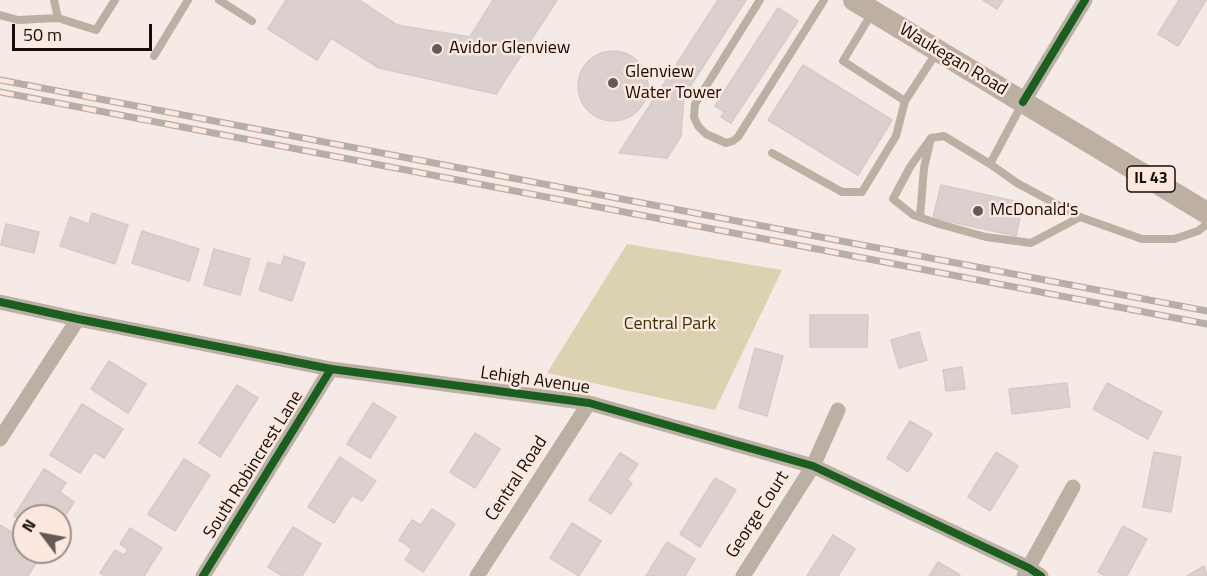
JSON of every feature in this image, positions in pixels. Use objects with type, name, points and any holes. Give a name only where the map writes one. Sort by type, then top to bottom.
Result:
[{"type":"main road","name":"Waukegan Road","points":[[863,6],[1207,213]]},
{"type":"street","points":[[1023,102],[1085,0]]},
{"type":"street","name":"Lehigh Avenue","points":[[0,302],[331,369],[589,403],[813,466],[1031,574]]},
{"type":"street","points":[[0,439],[78,319]]},
{"type":"street","name":"South Robincrest Lane","points":[[203,576],[331,369]]},
{"type":"street","name":"Central Road","points":[[477,576],[589,403]]},
{"type":"street","name":"George Court","points":[[742,576],[813,466],[838,410]]},
{"type":"street","points":[[1031,574],[1073,487]]},
{"type":"lane","points":[[54,0],[58,18]]},
{"type":"lane","points":[[0,15],[18,20],[58,18],[96,30],[115,0]]},
{"type":"lane","points":[[153,56],[188,0]]},
{"type":"lane","points":[[219,0],[252,21]]},
{"type":"lane","points":[[760,0],[695,104],[694,117],[698,126],[706,134],[726,143],[738,137],[824,0]]},
{"type":"lane","points":[[863,6],[843,61],[905,101]]},
{"type":"lane","points":[[772,153],[842,192],[862,192],[896,136],[905,101],[938,51]]},
{"type":"lane","points":[[990,164],[1023,102]]},
{"type":"lane","points":[[1080,217],[1030,243],[986,237],[920,218],[893,199],[910,167],[931,138],[944,136],[1017,183],[1080,217],[1142,239],[1174,239],[1207,225]]},
{"type":"lane","points":[[920,218],[924,168],[931,138]]},
{"type":"green space","name":"Central Park","points":[[627,244],[782,270],[715,410],[547,373]]},
{"type":"building","name":"Avidor Glenview","points":[[286,0],[359,0],[397,25],[470,37],[493,0],[557,0],[496,94],[379,68],[331,38],[317,60],[268,29]]},
{"type":"building","points":[[718,0],[746,0],[684,96],[681,136],[667,158],[619,153]]},
{"type":"building","points":[[983,0],[1003,0],[997,9]]},
{"type":"building","points":[[1179,0],[1206,0],[1178,46],[1158,34]]},
{"type":"building","points":[[778,8],[798,21],[731,123],[721,117],[724,112],[715,106]]},
{"type":"building","name":"Glenview Water Tower","points":[[613,51],[632,57],[642,67],[648,86],[642,105],[632,115],[613,121],[594,115],[584,105],[578,86],[584,67],[594,57]]},
{"type":"building","points":[[803,65],[892,120],[858,175],[768,120]]},
{"type":"building","name":"McDonald's","points":[[941,185],[1023,203],[1016,236],[933,218]]},
{"type":"building","points":[[92,213],[128,225],[115,264],[60,246],[70,217],[89,224]]},
{"type":"building","points":[[6,224],[39,232],[34,253],[1,245]]},
{"type":"building","points":[[142,231],[199,249],[189,281],[132,263]]},
{"type":"building","points":[[214,249],[250,259],[240,295],[204,285]]},
{"type":"building","points":[[284,256],[305,263],[292,301],[259,290],[268,262],[281,266]]},
{"type":"building","points":[[810,315],[868,315],[867,347],[810,347]]},
{"type":"building","points":[[919,332],[927,360],[899,368],[891,340]]},
{"type":"building","points":[[755,348],[783,356],[767,416],[739,408]]},
{"type":"building","points":[[109,361],[146,384],[128,413],[91,389]]},
{"type":"building","points":[[962,367],[965,389],[946,391],[943,370]]},
{"type":"building","points":[[1067,383],[1070,407],[1012,414],[1009,389]]},
{"type":"building","points":[[1107,383],[1162,412],[1148,439],[1093,409]]},
{"type":"building","points":[[237,385],[258,398],[220,457],[199,443]]},
{"type":"building","points":[[373,403],[396,417],[370,458],[347,444]]},
{"type":"building","points":[[82,404],[123,429],[104,458],[94,452],[80,473],[50,455]]},
{"type":"building","points":[[910,421],[932,434],[908,472],[887,458]]},
{"type":"building","points":[[475,433],[500,449],[475,488],[450,472]]},
{"type":"building","points":[[996,452],[1018,466],[990,511],[968,497]]},
{"type":"building","points":[[1154,452],[1181,457],[1171,512],[1143,507]]},
{"type":"building","points":[[620,453],[638,464],[627,480],[632,483],[611,514],[589,500]]},
{"type":"building","points":[[340,457],[376,481],[362,501],[352,495],[334,523],[308,507]]},
{"type":"building","points":[[184,459],[210,475],[175,531],[148,514]]},
{"type":"building","points":[[44,469],[66,483],[60,492],[74,502],[72,505],[22,504]]},
{"type":"building","points":[[715,478],[736,490],[700,547],[680,534]]},
{"type":"building","points":[[432,509],[455,524],[423,572],[405,560],[412,549],[399,540],[412,520],[421,525]]},
{"type":"building","points":[[572,523],[601,541],[579,576],[550,558]]},
{"type":"building","points":[[0,525],[12,532],[12,564],[36,564],[28,576],[0,576]]},
{"type":"building","points":[[1123,526],[1147,539],[1127,576],[1105,576],[1098,572]]},
{"type":"building","points":[[293,527],[321,544],[302,576],[282,576],[268,567]]},
{"type":"building","points":[[130,528],[162,548],[144,576],[105,576],[100,573],[115,550],[124,555],[128,550],[120,544]]},
{"type":"building","points":[[833,535],[855,549],[838,576],[807,576]]},
{"type":"building","points":[[667,542],[695,559],[685,576],[646,576]]},
{"type":"building","points":[[938,562],[960,575],[929,576]]},
{"type":"building","points":[[1204,566],[1207,576],[1187,576]]},
{"type":"railway","points":[[0,80],[1207,311]]},
{"type":"railway","points":[[0,92],[1207,324]]},
{"type":"cycle path","points":[[1023,102],[1085,0]]},
{"type":"cycle path","points":[[0,302],[331,369],[589,403],[813,466],[1029,568],[1041,576]]},
{"type":"cycle path","points":[[203,576],[331,369]]},
{"type":"place","name":"Avidor Glenview","points":[[437,49]]},
{"type":"place","name":"Glenview Water Tower","points":[[613,83]]},
{"type":"place","name":"McDonald's","points":[[978,211]]}]
